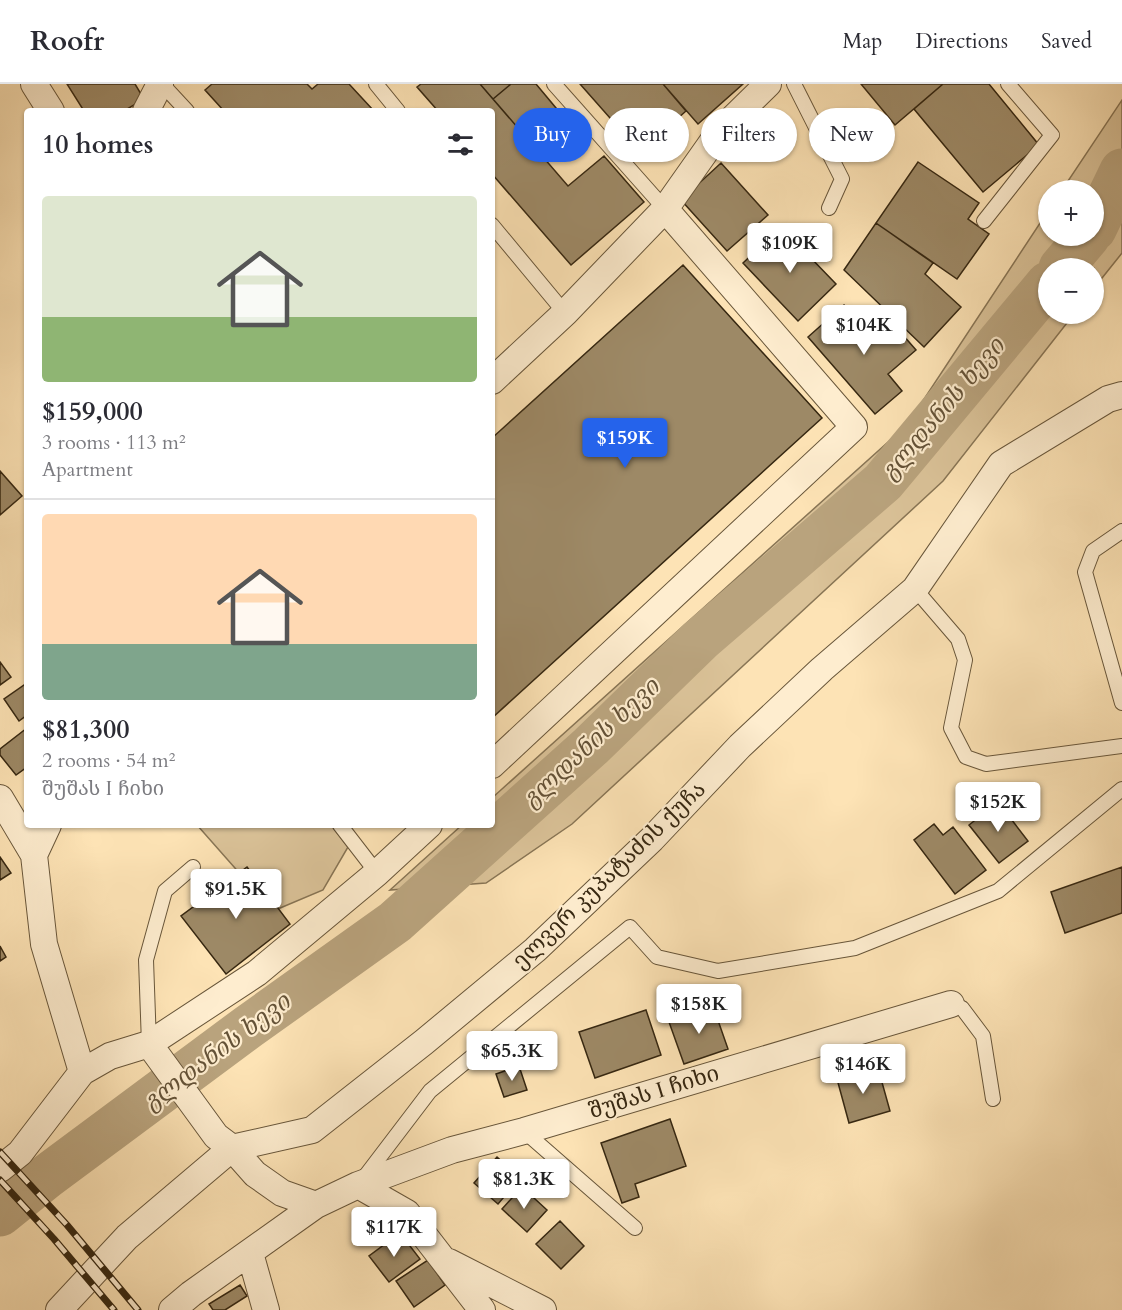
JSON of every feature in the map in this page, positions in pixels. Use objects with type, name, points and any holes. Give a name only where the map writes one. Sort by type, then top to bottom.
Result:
[{"type":"street","points":[[34,84],[49,108]]},
{"type":"street","points":[[148,108],[161,84]]},
{"type":"street","points":[[495,378],[566,314],[665,209],[720,131],[768,84]]},
{"type":"street","points":[[495,762],[854,427],[665,209]]},
{"type":"street","name":"ელვერ კუპატაძის ქუჩა","points":[[59,1310],[127,1237],[224,1142],[312,1130],[424,1042],[534,950],[652,839],[740,746],[822,669],[915,589],[1000,464],[1108,399],[1122,395]]},
{"type":"street","points":[[0,798],[34,855],[44,944],[82,1072]]},
{"type":"street","points":[[34,855],[47,828]]},
{"type":"street","points":[[0,1169],[21,1153],[82,1072],[110,1056],[156,1053],[378,873],[426,828]]},
{"type":"street","name":"შუშას I ჩიხი","points":[[172,1310],[316,1205],[358,1185],[452,1149],[524,1131],[951,1004]]},
{"type":"street","points":[[156,1053],[224,1142],[255,1174],[282,1193],[316,1205]]},
{"type":"street","points":[[358,1185],[407,1213],[482,1310]]},
{"type":"street","points":[[250,1253],[266,1310]]},
{"type":"street","points":[[443,1259],[543,1310]]},
{"type":"lane","points":[[161,84],[184,108]]},
{"type":"lane","points":[[376,84],[396,108]]},
{"type":"lane","points":[[554,84],[665,209]]},
{"type":"lane","points":[[794,84],[842,179],[829,208]]},
{"type":"lane","points":[[984,221],[1052,135],[1008,84]]},
{"type":"lane","points":[[495,229],[566,314]]},
{"type":"lane","points":[[1122,531],[1094,551],[1085,572],[1122,703]]},
{"type":"lane","points":[[915,589],[958,639],[965,660],[951,728],[966,757],[986,764],[1122,746]]},
{"type":"lane","points":[[358,1185],[430,1091],[630,927],[657,957],[718,971],[855,948],[998,891],[1122,789]]},
{"type":"lane","points":[[342,828],[378,873]]},
{"type":"lane","points":[[156,1053],[146,960],[165,891],[193,867]]},
{"type":"lane","points":[[951,1004],[962,1008],[983,1036],[993,1099]]},
{"type":"lane","points":[[524,1131],[635,1228]]},
{"type":"shaded area","points":[[1122,100],[1122,253],[1104,276],[1104,258],[1038,258],[1038,324],[1066,324],[943,481],[572,824],[486,883],[390,890],[459,828],[495,828],[495,795],[907,425],[1038,226],[1038,246],[1104,246],[1104,180],[1069,180]]},
{"type":"shaded area","points":[[200,828],[333,828],[348,847],[323,890],[273,911]]},
{"type":"building","points":[[67,84],[135,84],[144,99],[129,108],[82,108]]},
{"type":"building","points":[[212,84],[307,84],[312,89],[318,84],[349,84],[371,108],[221,108],[205,90]]},
{"type":"building","points":[[421,84],[480,84],[513,122],[513,162],[547,162],[568,186],[604,156],[604,162],[609,162],[644,202],[571,265],[495,177],[495,108],[435,108],[417,87]]},
{"type":"building","points":[[480,84],[511,84],[493,99]]},
{"type":"building","points":[[511,84],[536,84],[556,108],[513,108],[513,122],[493,99]]},
{"type":"building","points":[[580,84],[663,84],[683,108],[604,108],[604,111]]},
{"type":"building","points":[[663,84],[743,84],[716,108],[701,108],[701,121],[698,124],[689,114],[689,108],[684,108]]},
{"type":"building","points":[[861,84],[943,84],[895,125],[895,108],[881,108]]},
{"type":"building","points":[[943,84],[989,84],[1039,145],[983,192],[914,109]]},
{"type":"building","points":[[918,162],[979,203],[968,219],[989,234],[957,279],[876,223]]},
{"type":"building","points":[[721,163],[768,215],[727,251],[681,200]]},
{"type":"building","points":[[876,223],[933,263],[925,274],[961,307],[924,347],[844,270]]},
{"type":"building","points":[[781,227],[836,284],[798,321],[743,263]]},
{"type":"building","points":[[683,265],[822,418],[495,715],[495,435]]},
{"type":"building","points":[[844,305],[870,335],[889,319],[916,350],[888,374],[902,391],[875,414],[808,337]]},
{"type":"building","points":[[0,471],[22,496],[0,515]]},
{"type":"building","points":[[0,662],[11,677],[0,685]]},
{"type":"building","points":[[24,685],[24,717],[19,721],[4,699]]},
{"type":"building","points":[[24,730],[24,769],[16,775],[0,755],[0,749]]},
{"type":"building","points":[[998,802],[1028,841],[999,863],[969,825]]},
{"type":"building","points":[[934,824],[943,835],[953,827],[986,870],[955,894],[914,840]]},
{"type":"building","points":[[0,857],[11,873],[0,880]]},
{"type":"building","points":[[247,867],[290,924],[226,974],[181,916]]},
{"type":"building","points":[[1122,867],[1122,913],[1065,933],[1051,892]]},
{"type":"building","points":[[0,946],[6,957],[0,961]]},
{"type":"building","points":[[713,1006],[728,1049],[684,1064],[669,1022]]},
{"type":"building","points":[[646,1010],[661,1055],[595,1078],[579,1032]]},
{"type":"building","points":[[519,1066],[527,1090],[504,1097],[496,1074]]},
{"type":"building","points":[[878,1068],[890,1111],[849,1123],[837,1079]]},
{"type":"building","points":[[670,1119],[686,1166],[635,1184],[639,1197],[622,1203],[601,1143]]},
{"type":"building","points":[[497,1157],[520,1178],[498,1204],[474,1183]]},
{"type":"building","points":[[522,1187],[547,1210],[527,1232],[502,1209]]},
{"type":"building","points":[[387,1218],[393,1230],[372,1241],[365,1229]]},
{"type":"building","points":[[560,1221],[584,1246],[561,1269],[536,1244]]},
{"type":"building","points":[[400,1233],[420,1259],[389,1282],[369,1256]]},
{"type":"building","points":[[428,1260],[445,1285],[414,1307],[396,1281]]},
{"type":"building","points":[[240,1285],[247,1296],[225,1310],[213,1310],[209,1304]]},
{"type":"waterway","name":"გლდანის ხევი","points":[[1104,208],[1122,171]]},
{"type":"waterway","name":"გლდანის ხევი","points":[[1069,258],[1080,246]]},
{"type":"waterway","name":"გლდანის ხევი","points":[[0,1214],[46,1177],[248,1027],[395,922],[591,746],[700,640],[883,482],[1038,296]]},
{"type":"railway","points":[[0,1152],[67,1225],[138,1310]]},
{"type":"railway","points":[[0,1180],[114,1310]]}]
